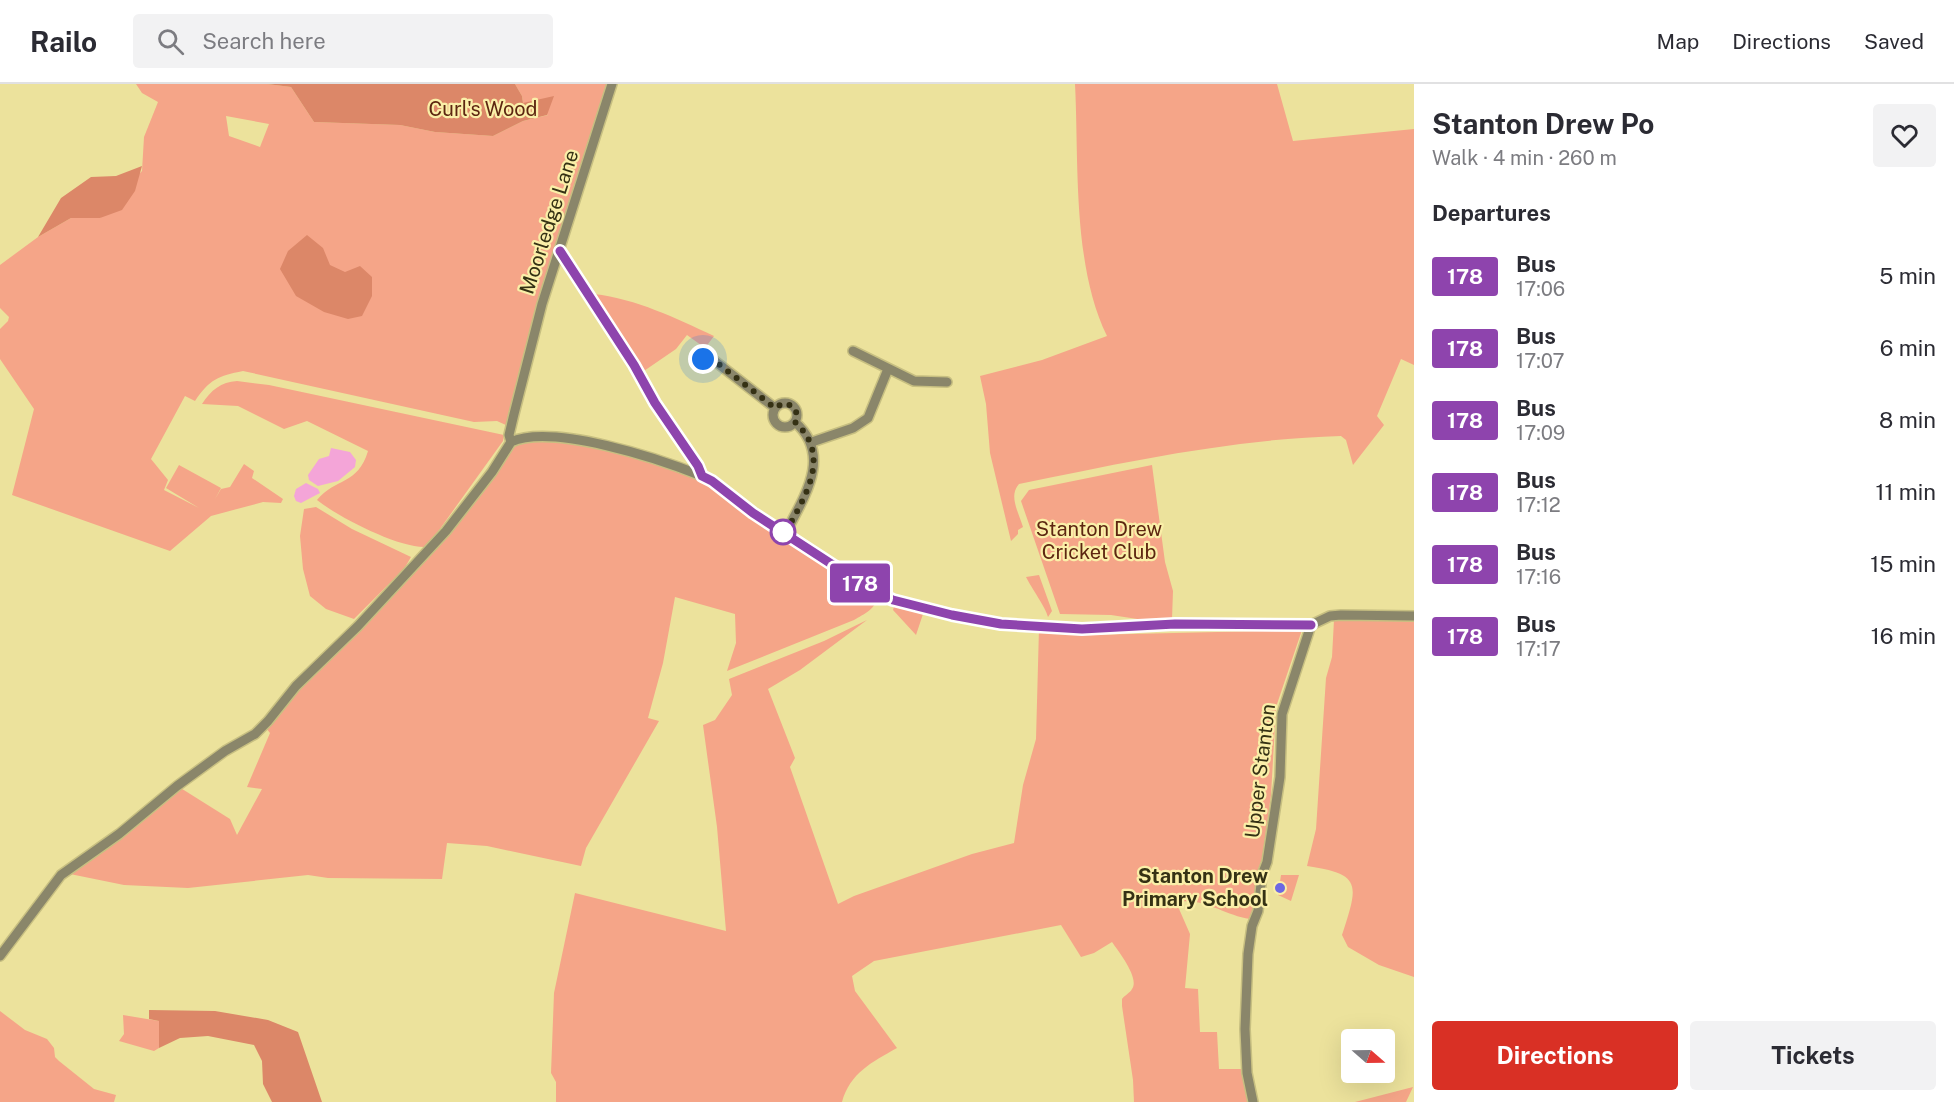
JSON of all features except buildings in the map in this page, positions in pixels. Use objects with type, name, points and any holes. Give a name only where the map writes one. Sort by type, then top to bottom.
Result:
[{"type":"street","name":"Moorledge Lane","points":[[511,442],[509,435],[533,338],[612,84]]},
{"type":"street","points":[[560,251],[634,365],[655,403],[698,466],[702,476]]},
{"type":"street","points":[[853,351],[914,381],[948,382]]},
{"type":"street","points":[[707,355],[775,408]]},
{"type":"street","points":[[812,442],[853,428],[868,418],[888,369]]},
{"type":"street","points":[[937,382],[938,394]]},
{"type":"street","points":[[783,403],[793,406],[797,414],[795,422],[788,427],[778,426],[772,416],[775,408],[783,403]]},
{"type":"street","points":[[785,534],[810,482],[814,462],[812,442],[795,422]]},
{"type":"street","points":[[0,956],[61,875],[127,828],[177,786],[225,751],[255,734],[296,686],[358,626],[446,531],[492,472],[511,442],[517,439],[542,438],[600,443],[702,476],[785,534],[886,597],[978,621],[1095,629],[1175,624],[1311,625],[1330,616],[1341,615],[1414,616]]},
{"type":"street","name":"Upper Stanton","points":[[1252,1102],[1247,1073],[1245,1029],[1248,954],[1252,926],[1258,911],[1278,785],[1282,714],[1311,625]]},
{"type":"green space","points":[[136,84],[267,84],[291,87],[314,122],[400,125],[435,132],[493,136],[523,121],[548,115],[523,103],[515,84],[607,84],[541,296],[508,426],[497,421],[474,422],[243,371],[210,383],[195,401],[185,396],[151,459],[168,480],[164,490],[199,508],[166,488],[179,465],[221,488],[215,499],[221,489],[230,487],[244,464],[254,471],[252,478],[283,499],[281,503],[263,502],[211,516],[170,551],[12,495],[34,409],[0,359],[0,329],[9,317],[0,308],[0,265],[38,237],[71,218],[100,218],[142,171],[144,137],[158,102],[142,93]],"holes":[[[226,116],[269,124],[260,147],[229,136]]]},
{"type":"green space","name":"Curl's Wood","points":[[267,84],[515,84],[523,103],[554,96],[547,115],[523,121],[493,136],[435,132],[400,125],[314,122],[291,87]]},
{"type":"green space","points":[[1075,84],[1277,84],[1293,141],[1414,129],[1414,365],[1401,359],[1377,416],[1384,425],[1353,465],[1346,440],[1341,436],[1300,438],[1179,453],[1019,484],[1014,499],[1023,527],[1018,530],[1018,534],[1011,541],[990,453],[986,404],[980,376],[1042,360],[1107,336],[1088,278],[1083,245],[1079,212]]},
{"type":"green space","points":[[142,166],[135,191],[122,210],[100,218],[71,218],[38,237],[61,198],[91,177],[116,176]]},
{"type":"green space","points":[[307,235],[323,248],[330,265],[345,272],[360,266],[372,277],[372,296],[362,316],[348,319],[324,312],[296,296],[280,269],[288,251]]},
{"type":"green space","points":[[594,294],[641,305],[714,336],[705,348],[687,335],[676,349],[641,373]]},
{"type":"green space","points":[[237,381],[269,385],[504,435],[503,441],[432,540],[424,547],[413,546],[368,530],[317,500],[331,488],[352,476],[364,462],[368,451],[307,421],[284,429],[238,406],[202,404],[217,388]]},
{"type":"green space","points":[[550,441],[602,448],[708,482],[802,551],[866,591],[878,596],[877,601],[869,611],[854,620],[727,671],[736,643],[735,614],[675,597],[663,663],[648,718],[659,721],[586,848],[581,866],[487,846],[447,843],[442,879],[328,878],[308,875],[188,888],[124,885],[70,874],[179,787],[230,819],[237,835],[262,789],[247,787],[270,733],[266,728],[301,687],[422,561],[427,560],[512,450],[521,443]]},
{"type":"green space","name":"Stanton Drew Cricket Club","points":[[1152,465],[1165,562],[1173,591],[1172,619],[1144,620],[1111,615],[1060,614],[1021,501],[1029,490]]},
{"type":"green space","points":[[316,507],[352,529],[411,557],[404,569],[354,619],[326,609],[310,596],[303,569],[300,536],[304,509]]},
{"type":"green space","points":[[1039,575],[1052,611],[1048,617],[1026,577]]},
{"type":"green space","points":[[895,603],[924,611],[916,635],[893,610]]},
{"type":"green space","points":[[867,620],[800,670],[768,689],[795,758],[790,767],[838,904],[854,896],[972,854],[1014,843],[1023,785],[1036,739],[1039,628],[1088,635],[1302,630],[1276,707],[1271,795],[1262,859],[1256,875],[1256,899],[1250,919],[1205,904],[1176,902],[1190,934],[1185,988],[1198,989],[1200,1032],[1217,1032],[1219,1069],[1242,1069],[1248,1102],[1134,1102],[1122,1006],[1122,999],[1134,984],[1131,972],[1112,942],[1094,953],[1081,957],[1061,925],[874,961],[852,976],[855,991],[897,1048],[863,1069],[850,1083],[842,1102],[556,1102],[556,1082],[551,1073],[554,993],[575,893],[726,931],[717,827],[703,725],[715,720],[732,695],[729,679],[824,641]]},
{"type":"green space","points":[[1334,620],[1414,620],[1414,977],[1379,965],[1348,947],[1342,935],[1353,893],[1351,885],[1347,878],[1338,873],[1307,866],[1316,829],[1326,678],[1332,657]]},
{"type":"green space","points":[[1281,875],[1299,875],[1291,901],[1278,895]]},
{"type":"green space","points":[[149,1010],[215,1011],[268,1020],[298,1032],[322,1102],[272,1102],[263,1084],[262,1061],[254,1045],[208,1036],[180,1038],[159,1048],[159,1021],[149,1019]]},
{"type":"green space","points":[[0,1011],[25,1030],[47,1039],[54,1048],[55,1057],[59,1061],[94,1089],[116,1095],[114,1102],[0,1102]]},
{"type":"green space","points":[[123,1015],[159,1021],[159,1048],[154,1051],[119,1041],[124,1034]]},
{"type":"green space","points":[[1413,1087],[1406,1102],[1355,1102]]},
{"type":"shaded area","points":[[331,448],[350,452],[356,460],[355,467],[338,481],[318,486],[309,480],[308,475],[319,459],[329,456]]},
{"type":"shaded area","points":[[306,483],[318,489],[320,493],[301,503],[296,501],[294,496],[296,489]]},
{"type":"bus line","name":"178","points":[[560,251],[634,365],[655,403],[698,466],[702,476],[712,481],[753,513],[873,591],[893,600],[978,621],[1001,624],[1095,629],[1175,624],[1311,625]]},
{"type":"place","name":"Stanton Drew Primary School","points":[[1280,888]]},
{"type":"route","points":[[703,359],[707,355],[775,408],[783,403],[793,406],[797,414],[795,422],[812,442],[813,473],[804,497],[785,534],[783,532]]}]
